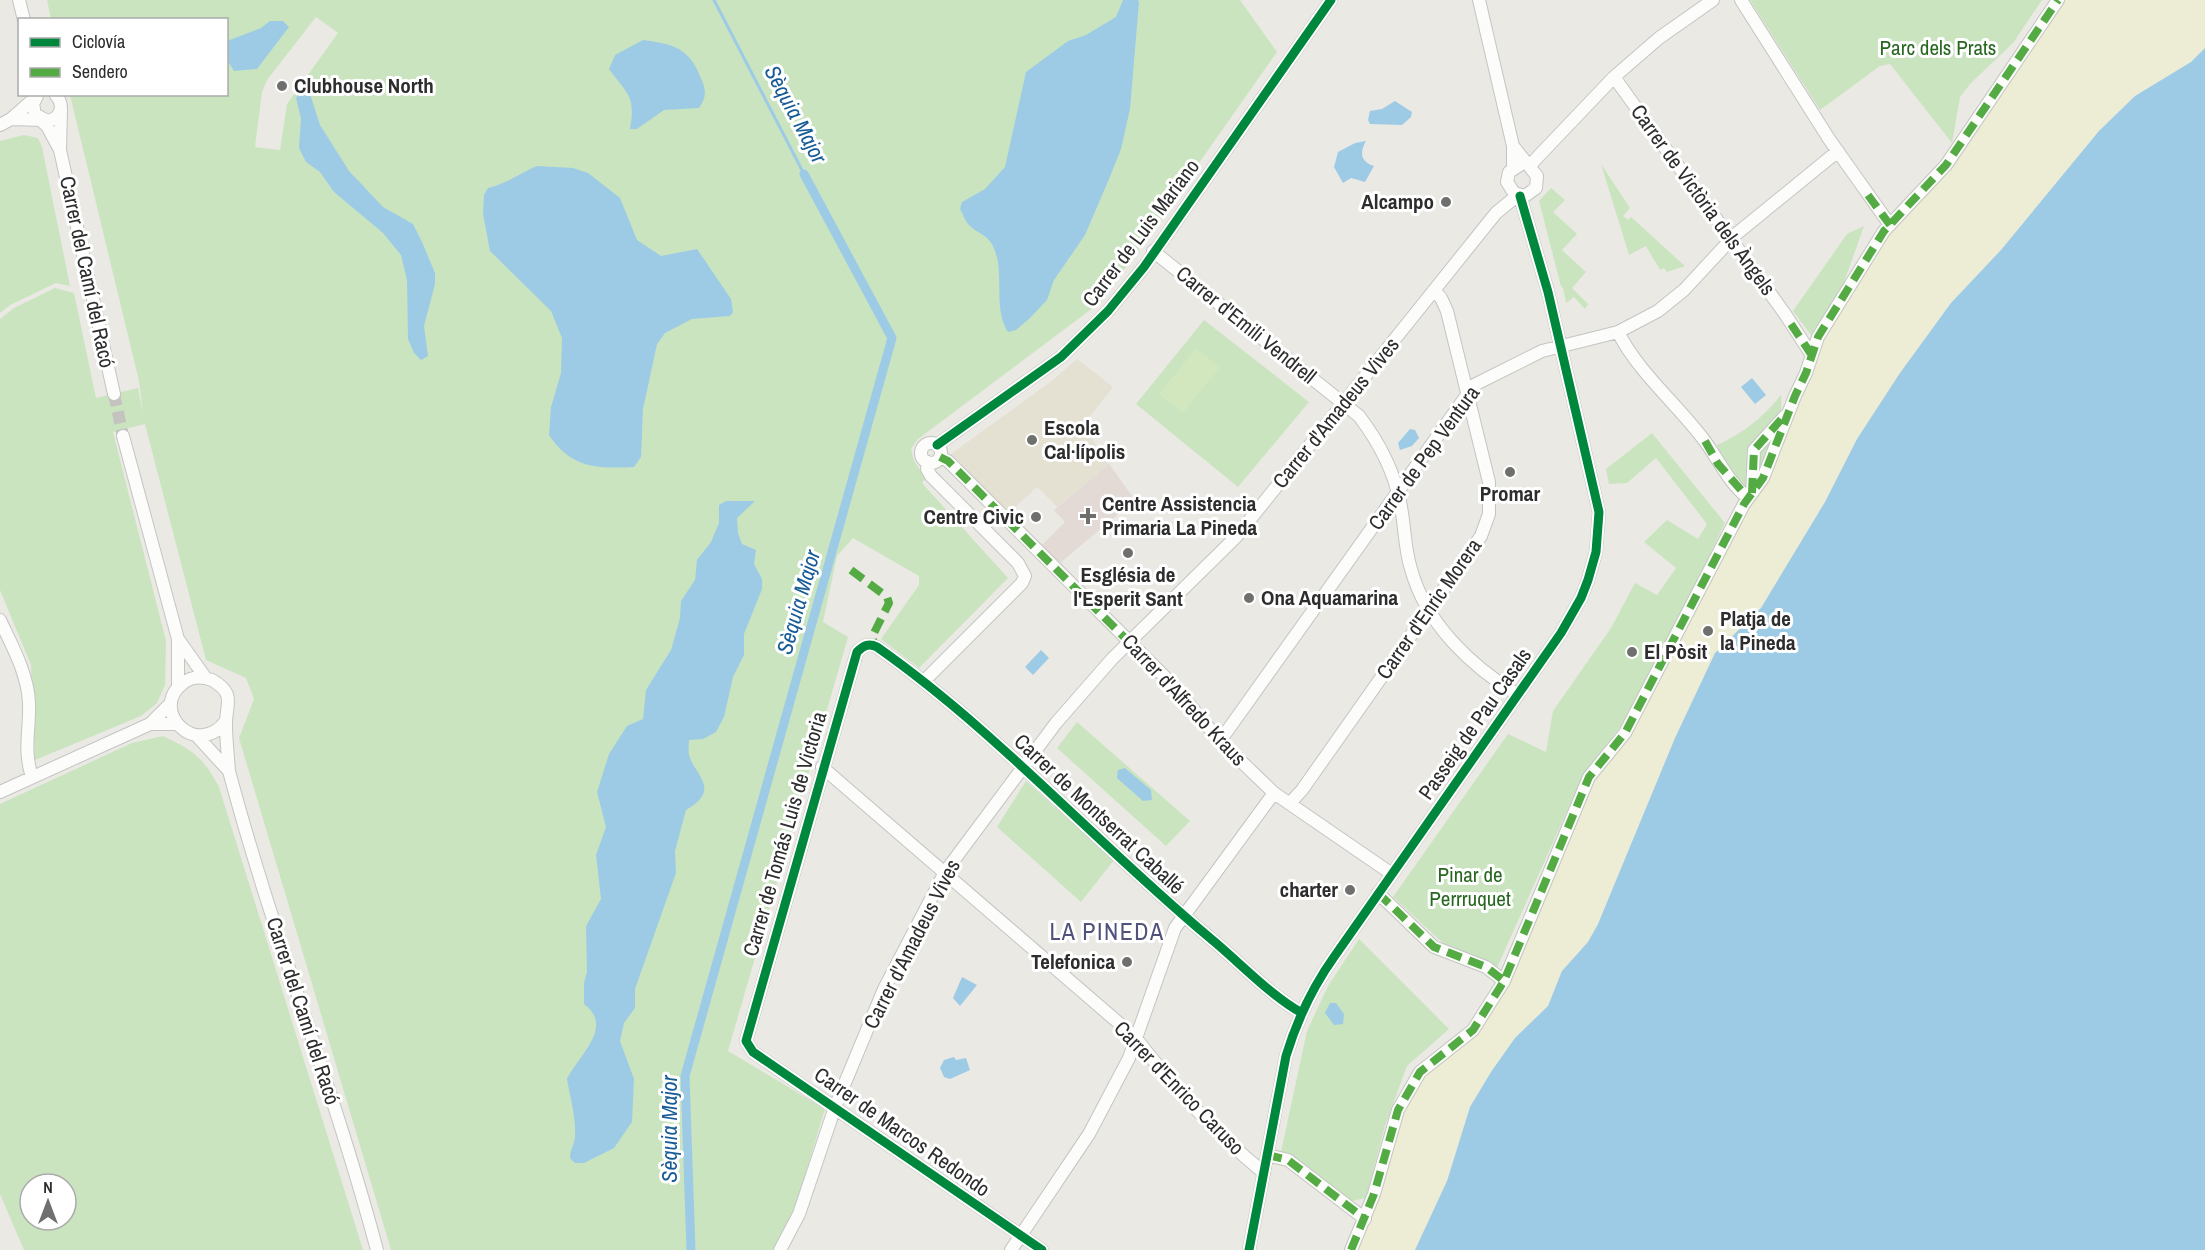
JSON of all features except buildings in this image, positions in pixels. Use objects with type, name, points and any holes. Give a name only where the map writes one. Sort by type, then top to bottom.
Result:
[{"type":"street","points":[[19,0],[24,18]]},
{"type":"street","name":"Carrer de Luis Mariano","points":[[938,451],[1070,349],[1117,300],[1331,0]]},
{"type":"street","points":[[1479,0],[1515,150],[1513,168],[1507,177],[1508,187],[1519,195],[1533,191],[1537,184],[1532,170],[1515,150]]},
{"type":"street","points":[[1532,170],[1543,153],[1614,76],[1659,38],[1713,0]]},
{"type":"street","points":[[1741,0],[1838,151],[1890,225]]},
{"type":"street","points":[[1351,1250],[1365,1219],[1398,1110],[1420,1072],[1473,1030],[1504,981],[1589,777],[1625,733],[1750,496],[1763,478],[1806,373],[1818,337],[1890,225],[1946,165],[2058,0]]},
{"type":"street","name":"Carrer de Victòria dels Àngels","points":[[1614,76],[1811,354]]},
{"type":"street","points":[[6,122],[52,120],[61,110],[60,100],[57,96]]},
{"type":"street","points":[[6,122],[35,98]]},
{"type":"street","name":"Carrer del Camí del Racó","points":[[35,98],[40,119],[47,126],[60,150]]},
{"type":"street","name":"Carrer del Camí del Racó","points":[[61,110],[60,150],[114,394]]},
{"type":"street","points":[[1515,150],[1543,153]]},
{"type":"street","name":"Carrer de Pep Ventura","points":[[1220,741],[1467,394],[1481,381],[1533,355],[1618,332],[1652,314],[1676,297],[1731,238],[1838,151]]},
{"type":"street","points":[[1513,168],[1520,165],[1532,170]]},
{"type":"street","name":"Carrer d'Amadeus Vives","points":[[1503,206],[1508,187]]},
{"type":"street","name":"Passeig de Pau Casals","points":[[1527,214],[1533,191]]},
{"type":"street","name":"Carrer d'Amadeus Vives","points":[[780,1250],[799,1214],[835,1107],[884,990],[945,872],[1021,767],[1077,697],[1129,642],[1228,546],[1503,206],[1519,195]]},
{"type":"street","name":"Passeig de Pau Casals","points":[[1249,1250],[1286,1056],[1302,1013],[1326,968],[1518,694],[1581,598],[1593,565],[1598,538],[1599,512],[1595,486],[1527,214],[1519,195]]},
{"type":"street","points":[[1503,206],[1527,214]]},
{"type":"street","name":"Carrer d'Emili Vendrell","points":[[1153,251],[1359,416],[1376,440],[1398,492],[1410,567],[1429,611],[1460,649],[1518,694]]},
{"type":"street","name":"Carrer d'Enric Morera","points":[[1291,802],[1302,790],[1481,536],[1489,514],[1489,482],[1447,311],[1441,298],[1434,291]]},
{"type":"street","points":[[1618,332],[1628,349],[1705,441],[1718,464],[1750,496]]},
{"type":"street","points":[[1750,496],[1751,467],[1755,450],[1789,412]]},
{"type":"street","points":[[0,792],[150,724],[171,703],[178,688],[178,639],[123,436]]},
{"type":"street","points":[[931,443],[938,451],[936,462],[928,462],[922,457],[923,448],[931,443]]},
{"type":"street","name":"Carrer d'Alfredo Kraus","points":[[938,451],[1185,698],[1220,741],[1274,793],[1291,802],[1392,874]]},
{"type":"street","points":[[924,681],[1022,583],[1025,574],[1018,562],[931,476],[927,469],[928,462]]},
{"type":"street","points":[[0,620],[21,666],[30,702],[26,758],[32,777]]},
{"type":"street","points":[[178,639],[205,678]]},
{"type":"street","name":"Carrer de Montserrat Caballé","points":[[870,644],[924,681],[1183,916],[1302,1013]]},
{"type":"street","name":"Carrer de Tomás Luis de Victoria","points":[[746,1041],[822,767],[857,652],[870,644]]},
{"type":"street","points":[[150,724],[176,724],[196,735],[216,731],[226,721],[230,707],[227,694],[219,684],[205,678],[190,679],[178,688]]},
{"type":"street","points":[[171,703],[176,724]]},
{"type":"street","name":"Carrer del Camí del Racó","points":[[226,721],[230,771],[249,847],[358,1178],[377,1250]]},
{"type":"street","name":"Carrer del Camí del Racó","points":[[196,735],[230,771]]},
{"type":"street","name":"Carrer d'Enrico Caruso","points":[[822,767],[1135,1037],[1176,1090],[1222,1138],[1264,1173]]},
{"type":"street","points":[[1011,1250],[1089,1134],[1129,1058],[1175,928],[1274,793]]},
{"type":"street","points":[[1378,893],[1434,947],[1486,967],[1504,981]]},
{"type":"street","name":"Carrer de Marcos Redondo","points":[[746,1041],[753,1052],[1042,1250]]},
{"type":"street","points":[[1267,1155],[1288,1160],[1365,1219]]},
{"type":"shaded area","name":"Escola Cal·lípolis","points":[[1077,359],[1113,387],[1083,425],[1109,464],[1057,507],[1037,487],[1009,513],[951,454],[1053,380]]},
{"type":"shaded area","name":"Centre Assistencia Primaria La Pineda","points":[[1109,464],[1135,500],[1060,563],[1042,545],[1065,522],[1054,510]]},
{"type":"green space","points":[[47,0],[1240,0],[1277,52],[1102,301],[918,439],[911,449],[914,461],[926,478],[922,483],[1008,578],[919,668],[881,639],[919,585],[919,576],[853,538],[837,556],[823,622],[848,637],[728,1051],[825,1109],[794,1211],[773,1250],[391,1250],[239,738],[254,699],[246,678],[206,660],[145,424],[113,432],[166,641],[165,685],[157,703],[141,716],[35,760],[31,665],[0,590],[0,319],[14,308],[55,288],[74,293],[96,398],[138,388],[143,414],[139,381],[70,96],[228,96],[228,18],[51,18]],"holes":[[[316,17],[338,33],[287,104],[280,150],[255,147],[262,92],[267,80]]]},
{"type":"green space","name":"Parc dels Prats","points":[[1750,0],[2042,0],[2013,43],[1970,84],[1960,97],[1952,143],[1890,64],[1880,66],[1820,110]]},
{"type":"green space","points":[[24,135],[38,138],[42,147],[70,286],[56,283],[10,305],[0,313],[0,141]]},
{"type":"green space","points":[[1601,164],[1630,208],[1623,216],[1628,220],[1631,217],[1685,266],[1667,272],[1664,268],[1660,270],[1646,246],[1629,255]]},
{"type":"green space","points":[[1551,188],[1565,200],[1553,212],[1577,234],[1562,250],[1586,272],[1572,288],[1588,304],[1585,309],[1574,297],[1566,303],[1561,286],[1539,201]]},
{"type":"green space","points":[[1864,226],[1842,288],[1811,335],[1793,311],[1847,234]]},
{"type":"green space","points":[[1204,320],[1309,402],[1238,487],[1136,404]]},
{"type":"green space","points":[[1196,348],[1220,367],[1183,413],[1159,394]]},
{"type":"green space","points":[[1781,395],[1780,422],[1773,447],[1768,459],[1746,492],[1725,467],[1717,445],[1752,424]]},
{"type":"green space","name":"Pinar de Perrruquet","points":[[1652,433],[1725,523],[1640,701],[1583,775],[1496,970],[1444,944],[1393,897],[1508,734],[1546,752],[1553,711],[1611,628],[1635,583],[1657,595],[1676,568],[1644,542],[1667,520],[1698,539],[1707,524],[1656,458],[1627,483],[1609,484],[1606,469]]},
{"type":"green space","points":[[1077,722],[1190,821],[1166,846],[1057,748]]},
{"type":"green space","points":[[163,736],[190,750],[208,768],[219,787],[363,1250],[24,1250],[0,1194],[0,804],[132,743]]},
{"type":"green space","points":[[1026,781],[1114,860],[1081,902],[997,827]]},
{"type":"green space","points":[[1359,939],[1449,1029],[1407,1066],[1385,1126],[1366,1198],[1351,1201],[1281,1152],[1307,1031],[1328,986]]},
{"type":"sand","name":"Platja de la Pineda","points":[[2058,0],[2205,0],[2205,48],[2191,62],[2134,96],[2099,131],[2001,250],[1951,303],[1900,373],[1857,439],[1825,502],[1761,608],[1715,653],[1675,738],[1598,924],[1588,942],[1562,971],[1548,1006],[1515,1038],[1470,1107],[1447,1181],[1415,1250],[1351,1250],[1391,1132],[1420,1072],[1473,1030],[1504,981],[1589,777],[1625,733],[1763,478],[1812,350],[1884,231],[1946,165]]},
{"type":"water","points":[[1123,0],[1138,0],[1139,2],[1130,109],[1121,149],[1085,235],[1054,280],[1047,300],[1016,330],[1008,332],[1001,312],[997,256],[988,239],[966,222],[960,209],[962,202],[985,189],[1005,167],[1026,72],[1068,41],[1086,35],[1116,17]]},
{"type":"water","points":[[270,21],[283,21],[289,27],[257,69],[234,71],[229,63],[228,41],[261,28]]},
{"type":"water","points":[[643,40],[663,43],[686,54],[701,78],[705,90],[704,97],[699,108],[664,110],[637,129],[630,129],[631,102],[609,69],[615,55]]},
{"type":"water","points":[[2205,48],[2205,1250],[1415,1250],[1447,1181],[1470,1107],[1515,1038],[1548,1006],[1562,971],[1588,942],[1598,924],[1675,738],[1715,653],[1761,608],[1825,502],[1857,439],[1900,373],[1951,303],[2001,250],[2099,131],[2135,96],[2191,62]]},
{"type":"water","points":[[303,88],[309,91],[320,125],[349,171],[383,207],[413,224],[422,242],[435,273],[435,284],[424,326],[428,356],[421,360],[414,353],[408,339],[407,280],[401,255],[383,233],[334,192],[320,172],[306,162],[299,148],[301,119],[296,98]]},
{"type":"water","points":[[1395,101],[1412,112],[1411,117],[1402,125],[1370,124],[1368,120],[1370,111],[1382,109]]},
{"type":"water","points":[[1366,141],[1362,149],[1362,156],[1366,162],[1374,166],[1365,182],[1351,178],[1343,183],[1334,167],[1338,152],[1355,143]]},
{"type":"water","points":[[537,166],[573,168],[588,173],[620,198],[637,240],[661,256],[697,249],[731,299],[733,312],[730,316],[692,319],[665,333],[657,344],[643,409],[641,457],[634,467],[586,464],[566,454],[549,435],[551,407],[561,373],[562,338],[551,311],[490,251],[483,214],[484,195],[488,188],[508,181]]},
{"type":"water","points":[[1752,378],[1766,395],[1755,404],[1741,387]]},
{"type":"water","points":[[1410,429],[1415,430],[1419,438],[1412,446],[1400,450],[1398,443]]},
{"type":"water","points":[[726,501],[755,501],[737,518],[738,533],[742,544],[756,550],[754,564],[762,579],[762,589],[744,634],[744,655],[733,677],[724,717],[716,732],[703,739],[689,740],[689,755],[704,789],[697,802],[686,810],[675,851],[676,873],[635,989],[635,1008],[624,1023],[620,1041],[634,1079],[632,1122],[614,1148],[584,1163],[575,1163],[570,1158],[575,1129],[567,1079],[595,1032],[596,1022],[593,1013],[584,1004],[584,983],[587,972],[586,926],[601,899],[596,855],[606,827],[597,792],[609,754],[627,726],[643,719],[646,690],[671,650],[680,618],[681,601],[695,580],[697,560],[711,542],[719,523],[719,505]]},
{"type":"water","points":[[1041,650],[1049,658],[1033,675],[1025,667]]},
{"type":"water","points":[[1125,768],[1151,790],[1152,800],[1143,801],[1117,778],[1118,770]]},
{"type":"water","points":[[962,977],[977,985],[960,1006],[953,998]]},
{"type":"water","points":[[1330,1003],[1336,1003],[1344,1014],[1343,1024],[1334,1025],[1325,1013]]},
{"type":"water","points":[[954,1057],[956,1060],[966,1058],[970,1070],[950,1079],[944,1077],[940,1068],[944,1060]]},
{"type":"waterway","name":"Sèquia Major","points":[[714,0],[804,174]]},
{"type":"waterway","name":"Sèquia Major","points":[[691,1250],[685,1076],[892,338],[804,174]]},
{"type":"tunnel","points":[[114,394],[123,436]]},
{"type":"marked path","points":[[1351,1250],[1374,1194],[1398,1110],[1420,1072],[1473,1030],[1504,981],[1589,777],[1625,733],[1744,504],[1763,478],[1806,373],[1818,337],[1884,231],[1946,165],[2058,0]]},
{"type":"marked path","points":[[1868,195],[1890,225]]},
{"type":"marked path","points":[[1791,324],[1811,354]]},
{"type":"marked path","points":[[1752,493],[1754,450],[1785,415]]},
{"type":"marked path","points":[[1705,441],[1718,464],[1748,498]]},
{"type":"marked path","points":[[940,457],[948,461],[1129,642]]},
{"type":"marked path","points":[[851,570],[887,597],[889,603],[872,637],[875,646]]},
{"type":"marked path","points":[[1378,893],[1434,947],[1486,967],[1504,981]]},
{"type":"marked path","points":[[1267,1155],[1288,1160],[1365,1219]]},
{"type":"cycle path","points":[[937,445],[1061,357],[1108,311],[1144,267],[1331,0]]},
{"type":"cycle path","points":[[1249,1250],[1286,1056],[1306,1005],[1334,957],[1561,633],[1581,598],[1596,552],[1599,512],[1548,292],[1520,196]]},
{"type":"cycle path","points":[[1042,1250],[753,1052],[746,1041],[857,652],[864,646],[877,647],[921,680],[1006,752],[1168,902],[1267,988],[1302,1013]]},
{"type":"place","name":"Clubhouse North","points":[[282,86]]},
{"type":"place","name":"Alcampo","points":[[1446,202]]},
{"type":"place","name":"Escola Cal·lípolis","points":[[1032,440]]},
{"type":"place","name":"Promar","points":[[1510,472]]},
{"type":"place","name":"Centre Assistencia Primaria La Pineda","points":[[1088,516]]},
{"type":"place","name":"Centre Civic","points":[[1036,517]]},
{"type":"place","name":"Església de l'Esperit Sant","points":[[1128,553]]},
{"type":"place","name":"Ona Aquamarina","points":[[1249,598]]},
{"type":"place","name":"Platja de la Pineda","points":[[1708,631]]},
{"type":"place","name":"El Pòsit","points":[[1632,652]]},
{"type":"place","name":"charter","points":[[1350,890]]},
{"type":"place","name":"Telefonica","points":[[1127,962]]},
{"type":"district","name":"LA PINEDA","points":[[1107,932]]}]
